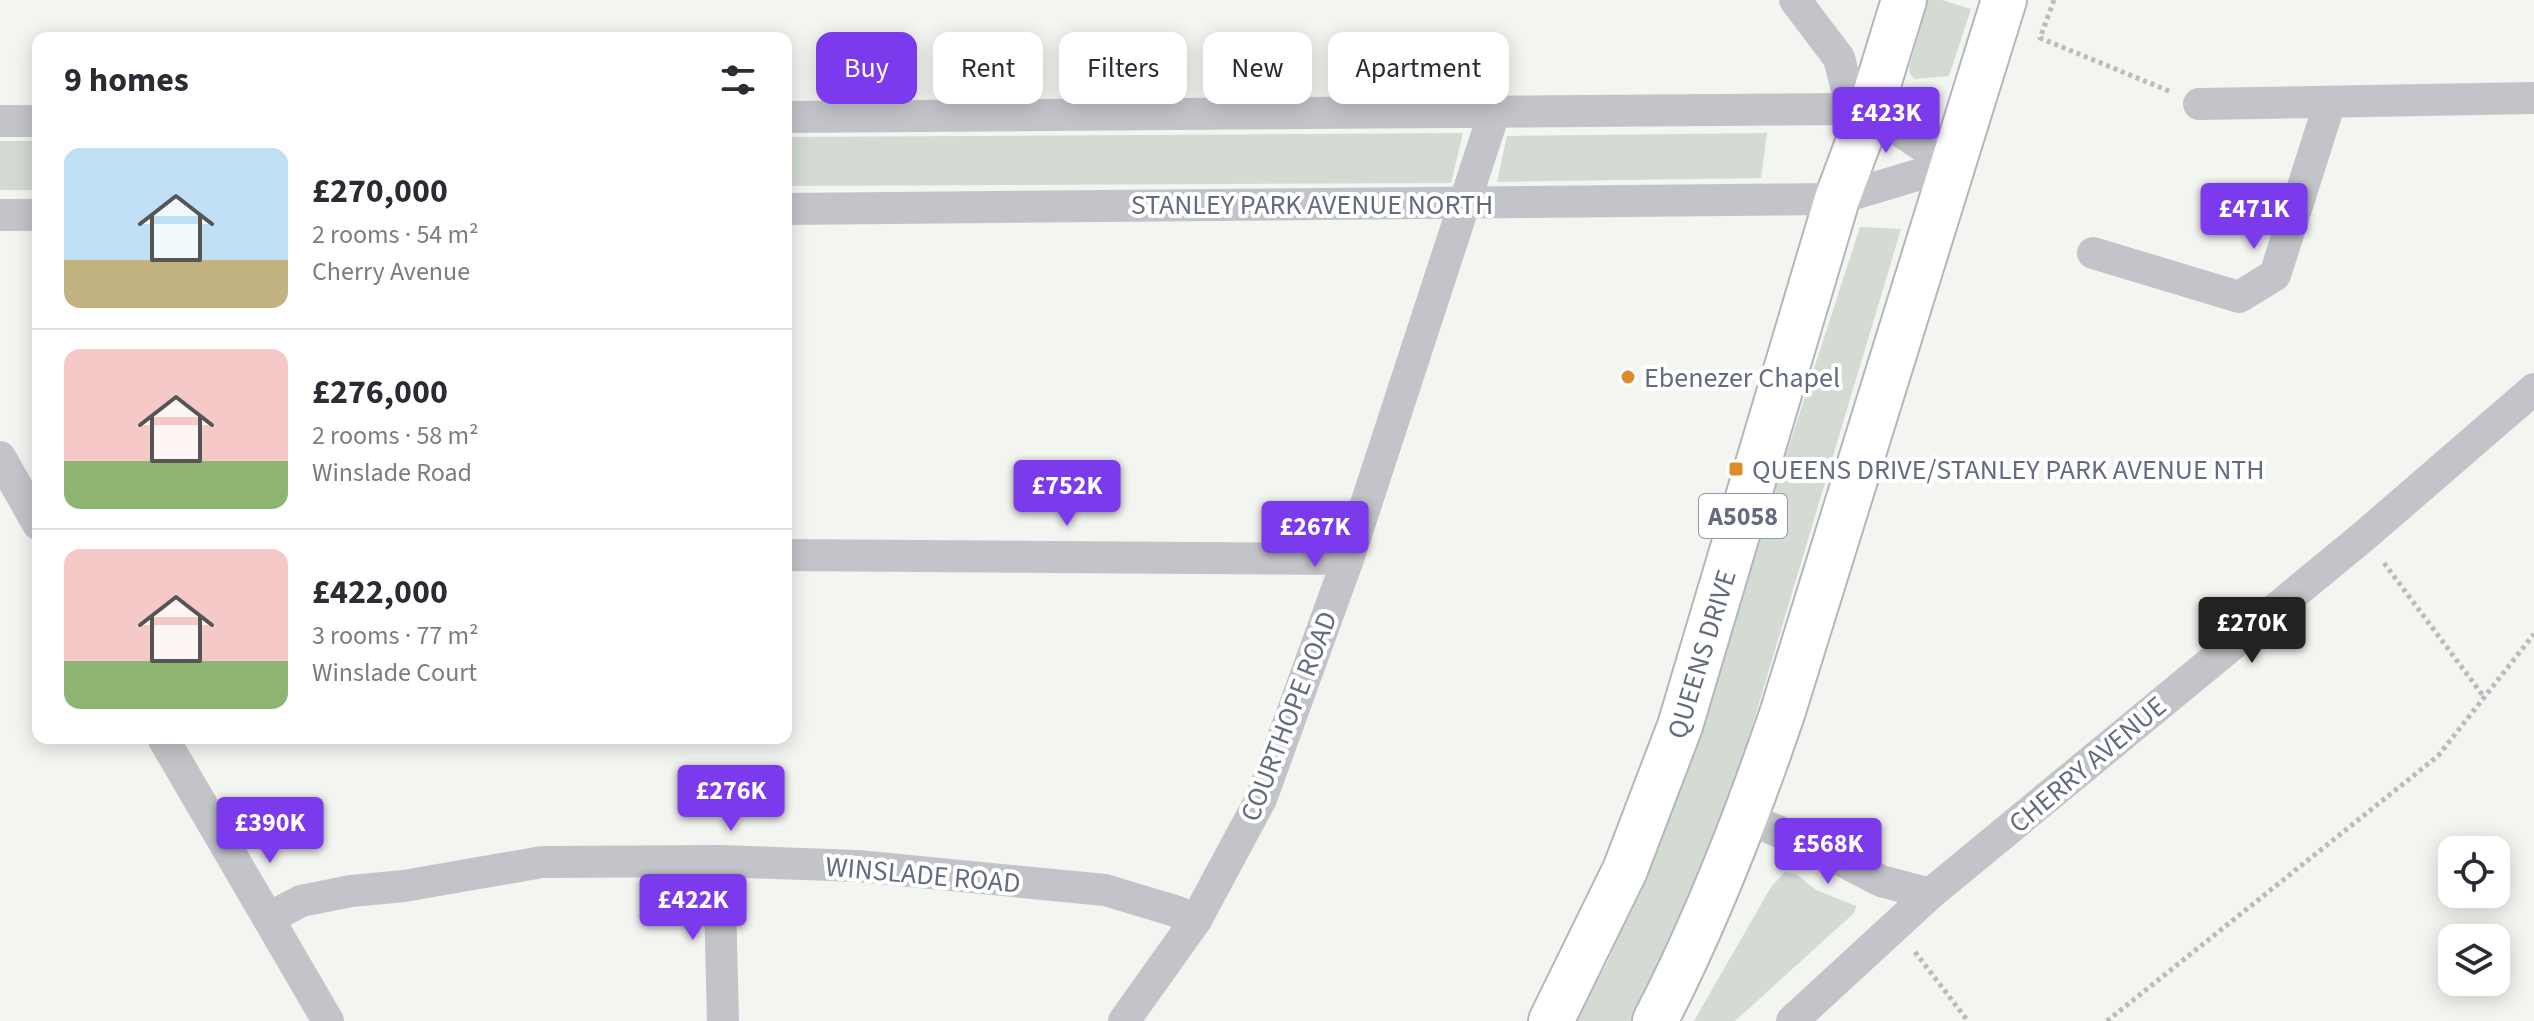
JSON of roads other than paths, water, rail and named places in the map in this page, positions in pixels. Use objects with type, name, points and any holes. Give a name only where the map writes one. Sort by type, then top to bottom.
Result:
[{"type":"highway","name":"QUEENS DRIVE","points":[[1551,1021],[1625,870],[1680,726],[1861,110],[1904,0]]},
{"type":"highway","points":[[1655,1021],[1684,966],[1747,818],[2004,0]]},
{"type":"street","points":[[1795,0],[1839,58],[1861,110]]},
{"type":"street","points":[[2199,104],[2534,98]]},
{"type":"street","points":[[2093,253],[2239,297],[2275,275],[2330,102]]},
{"type":"street","points":[[792,117],[1861,110],[1951,165]]},
{"type":"street","name":"COURTHOPE ROAD","points":[[1124,1021],[1196,920],[1261,799],[1348,559],[1494,113]]},
{"type":"street","points":[[0,121],[32,121]]},
{"type":"street","name":"STANLEY PARK AVENUE NORTH","points":[[792,209],[1837,199],[1951,165]]},
{"type":"street","points":[[0,215],[32,215]]},
{"type":"street","name":"CHERRY AVENUE","points":[[1792,1021],[1930,894],[2364,536],[2534,389]]},
{"type":"street","points":[[0,457],[32,513]]},
{"type":"street","points":[[792,555],[1348,559]]},
{"type":"street","points":[[167,744],[328,1021]]},
{"type":"street","points":[[1747,818],[1820,849],[1881,881],[1930,894]]},
{"type":"street","points":[[719,861],[723,1021]]},
{"type":"street","name":"WINSLADE ROAD","points":[[269,918],[301,901],[314,898],[542,862],[719,861],[858,866],[1105,890],[1196,920]]},
{"type":"place","name":"Ebenezer Chapel","points":[[1628,377]]},
{"type":"place","name":"QUEENS DRIVE/STANLEY PARK AVENUE NTH","points":[[1736,469]]}]
